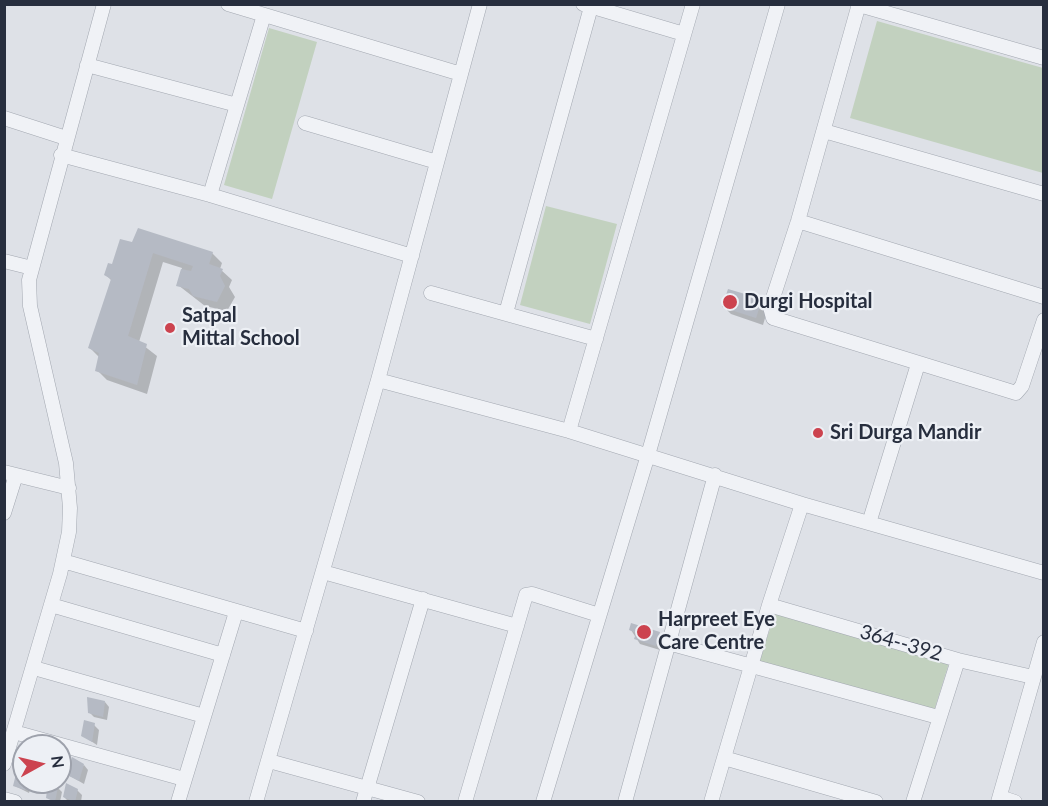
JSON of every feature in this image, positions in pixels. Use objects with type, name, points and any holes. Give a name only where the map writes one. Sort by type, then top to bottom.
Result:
[{"type":"street","points":[[4,764],[34,668],[69,532],[69,488],[66,463],[30,306],[29,280],[104,4]]},
{"type":"street","points":[[228,4],[461,74]]},
{"type":"street","points":[[210,195],[237,105],[269,17],[279,4]]},
{"type":"street","points":[[256,801],[378,380],[480,4]]},
{"type":"street","points":[[569,431],[693,4]]},
{"type":"street","points":[[543,801],[648,455],[778,4]]},
{"type":"street","points":[[1044,58],[859,5],[798,221],[770,307],[772,318],[1016,393],[1022,386],[1044,320]]},
{"type":"street","points":[[506,313],[587,6],[684,34]]},
{"type":"street","points":[[87,64],[237,105]]},
{"type":"street","points":[[4,118],[66,138]]},
{"type":"street","points":[[305,123],[437,162]]},
{"type":"street","points":[[824,131],[1044,194]]},
{"type":"street","points":[[62,155],[210,195],[412,256]]},
{"type":"street","points":[[798,221],[1044,297]]},
{"type":"street","points":[[4,261],[32,268]]},
{"type":"street","points":[[431,292],[596,339]]},
{"type":"street","points":[[869,523],[918,364]]},
{"type":"street","points":[[378,380],[569,431],[802,504],[1044,573]]},
{"type":"street","points":[[4,513],[10,474],[69,488]]},
{"type":"street","points":[[625,801],[715,476]]},
{"type":"street","points":[[711,801],[769,605],[802,504]]},
{"type":"street","points":[[63,561],[306,631]]},
{"type":"street","points":[[323,572],[517,626]]},
{"type":"street","points":[[465,801],[526,595],[532,594],[599,615]]},
{"type":"street","points":[[363,801],[423,599]]},
{"type":"street","points":[[51,604],[223,655]]},
{"type":"street","name":"364--392","points":[[769,605],[958,660],[913,801]]},
{"type":"street","points":[[178,801],[236,612]]},
{"type":"street","points":[[668,643],[938,717]]},
{"type":"street","points":[[1015,801],[999,799],[1043,645]]},
{"type":"street","points":[[958,660],[1033,677]]},
{"type":"street","points":[[34,668],[204,716]]},
{"type":"street","points":[[14,732],[184,779]]},
{"type":"street","points":[[724,758],[876,801]]},
{"type":"street","points":[[269,761],[418,801]]},
{"type":"street","points":[[4,799],[15,801]]},
{"type":"green space","points":[[877,21],[1043,68],[1043,173],[850,118]]},
{"type":"green space","points":[[269,28],[317,42],[272,199],[224,185]]},
{"type":"green space","points":[[546,206],[617,224],[590,324],[520,305]]},
{"type":"green space","points":[[776,613],[949,663],[934,711],[758,662]]},
{"type":"building","points":[[138,228],[213,252],[209,264],[223,269],[220,276],[225,286],[217,302],[193,296],[189,289],[176,286],[181,269],[191,271],[193,266],[153,253],[128,336],[147,344],[137,385],[95,371],[99,353],[88,348],[111,279],[104,275],[108,263],[112,264],[120,239],[132,242]]},
{"type":"building","points":[[728,289],[762,299],[756,318],[722,307]]},
{"type":"building","points":[[631,623],[660,632],[656,646],[634,639],[636,633],[629,630]]},
{"type":"building","points":[[87,697],[105,701],[103,717],[88,713]]},
{"type":"building","points":[[84,720],[95,723],[92,742],[81,736]]},
{"type":"building","points":[[72,757],[84,764],[79,781],[72,778]]},
{"type":"building","points":[[72,786],[78,789],[75,802],[63,797],[64,794],[72,794]]},
{"type":"building","points":[[46,794],[56,794],[55,802],[46,798]]},
{"type":"place","name":"Durgi Hospital","points":[[730,302]]},
{"type":"place","name":"Satpal Mittal School","points":[[170,328]]},
{"type":"place","name":"Sri Durga Mandir","points":[[818,433]]},
{"type":"place","name":"Harpreet Eye Care Centre","points":[[644,632]]}]
